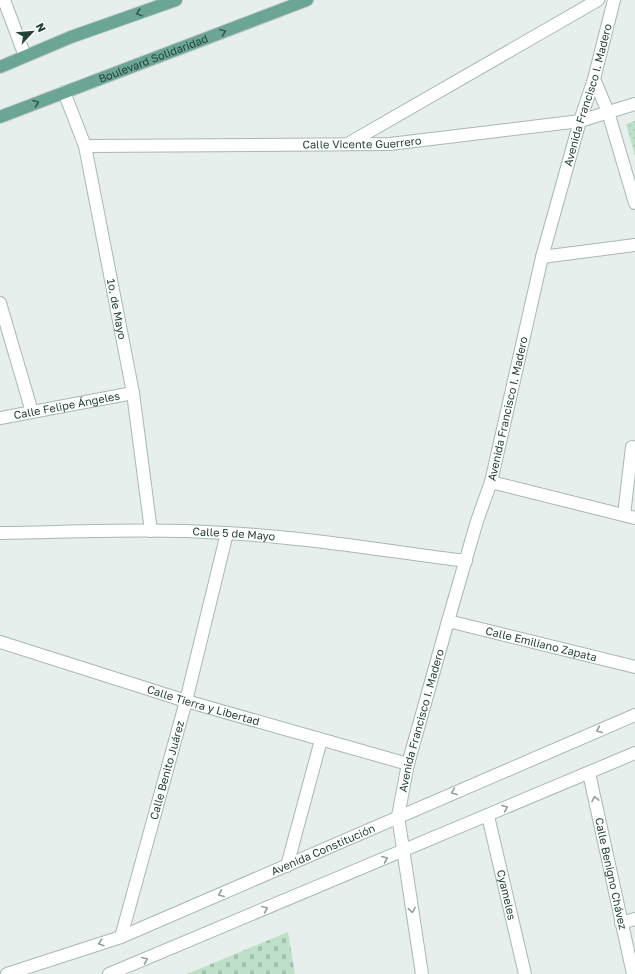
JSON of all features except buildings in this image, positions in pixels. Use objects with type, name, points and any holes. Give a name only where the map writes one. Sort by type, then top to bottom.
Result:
[{"type":"main road","points":[[0,67],[71,37],[176,0]]},
{"type":"main road","name":"Boulevard Solidaridad","points":[[0,117],[307,0]]},
{"type":"street","points":[[4,0],[25,56]]},
{"type":"street","points":[[350,143],[598,0]]},
{"type":"street","name":"Avenida Francisco I. Madero","points":[[422,974],[398,816],[408,764],[477,521],[491,482],[542,257],[580,121],[594,79],[614,0]]},
{"type":"street","points":[[594,79],[608,112],[635,203]]},
{"type":"street","name":"1o. de Mayo","points":[[64,92],[85,146],[133,393],[151,531]]},
{"type":"street","name":"Calle Vicente Guerrero","points":[[85,146],[350,143],[390,144],[580,121],[635,104]]},
{"type":"street","points":[[542,257],[635,245]]},
{"type":"street","points":[[0,303],[32,412]]},
{"type":"street","name":"Calle Felipe Ángeles","points":[[0,418],[133,393]]},
{"type":"street","points":[[491,482],[629,517],[632,447]]},
{"type":"street","name":"Calle 5 de Mayo","points":[[0,533],[151,531],[226,533],[339,544],[466,561]]},
{"type":"street","name":"Calle Benito Juárez","points":[[121,937],[186,701],[226,533]]},
{"type":"street","name":"Calle Emiliano Zapata","points":[[448,621],[635,667]]},
{"type":"street","name":"Calle Tierra y Libertad","points":[[0,642],[186,701],[408,764]]},
{"type":"street","name":"Avenida Constitución","points":[[7,974],[121,937],[287,866],[398,816],[635,715]]},
{"type":"street","points":[[287,866],[321,740]]},
{"type":"street","points":[[109,974],[403,852],[635,753]]},
{"type":"street","name":"Calle Benigno Chávez","points":[[589,773],[633,974]]},
{"type":"street","name":"Cyameles","points":[[488,816],[525,974]]},
{"type":"street","points":[[621,923],[635,919]]},
{"type":"green space","points":[[635,121],[635,156],[626,124]]},
{"type":"green space","points":[[288,932],[295,974],[187,974]]}]
